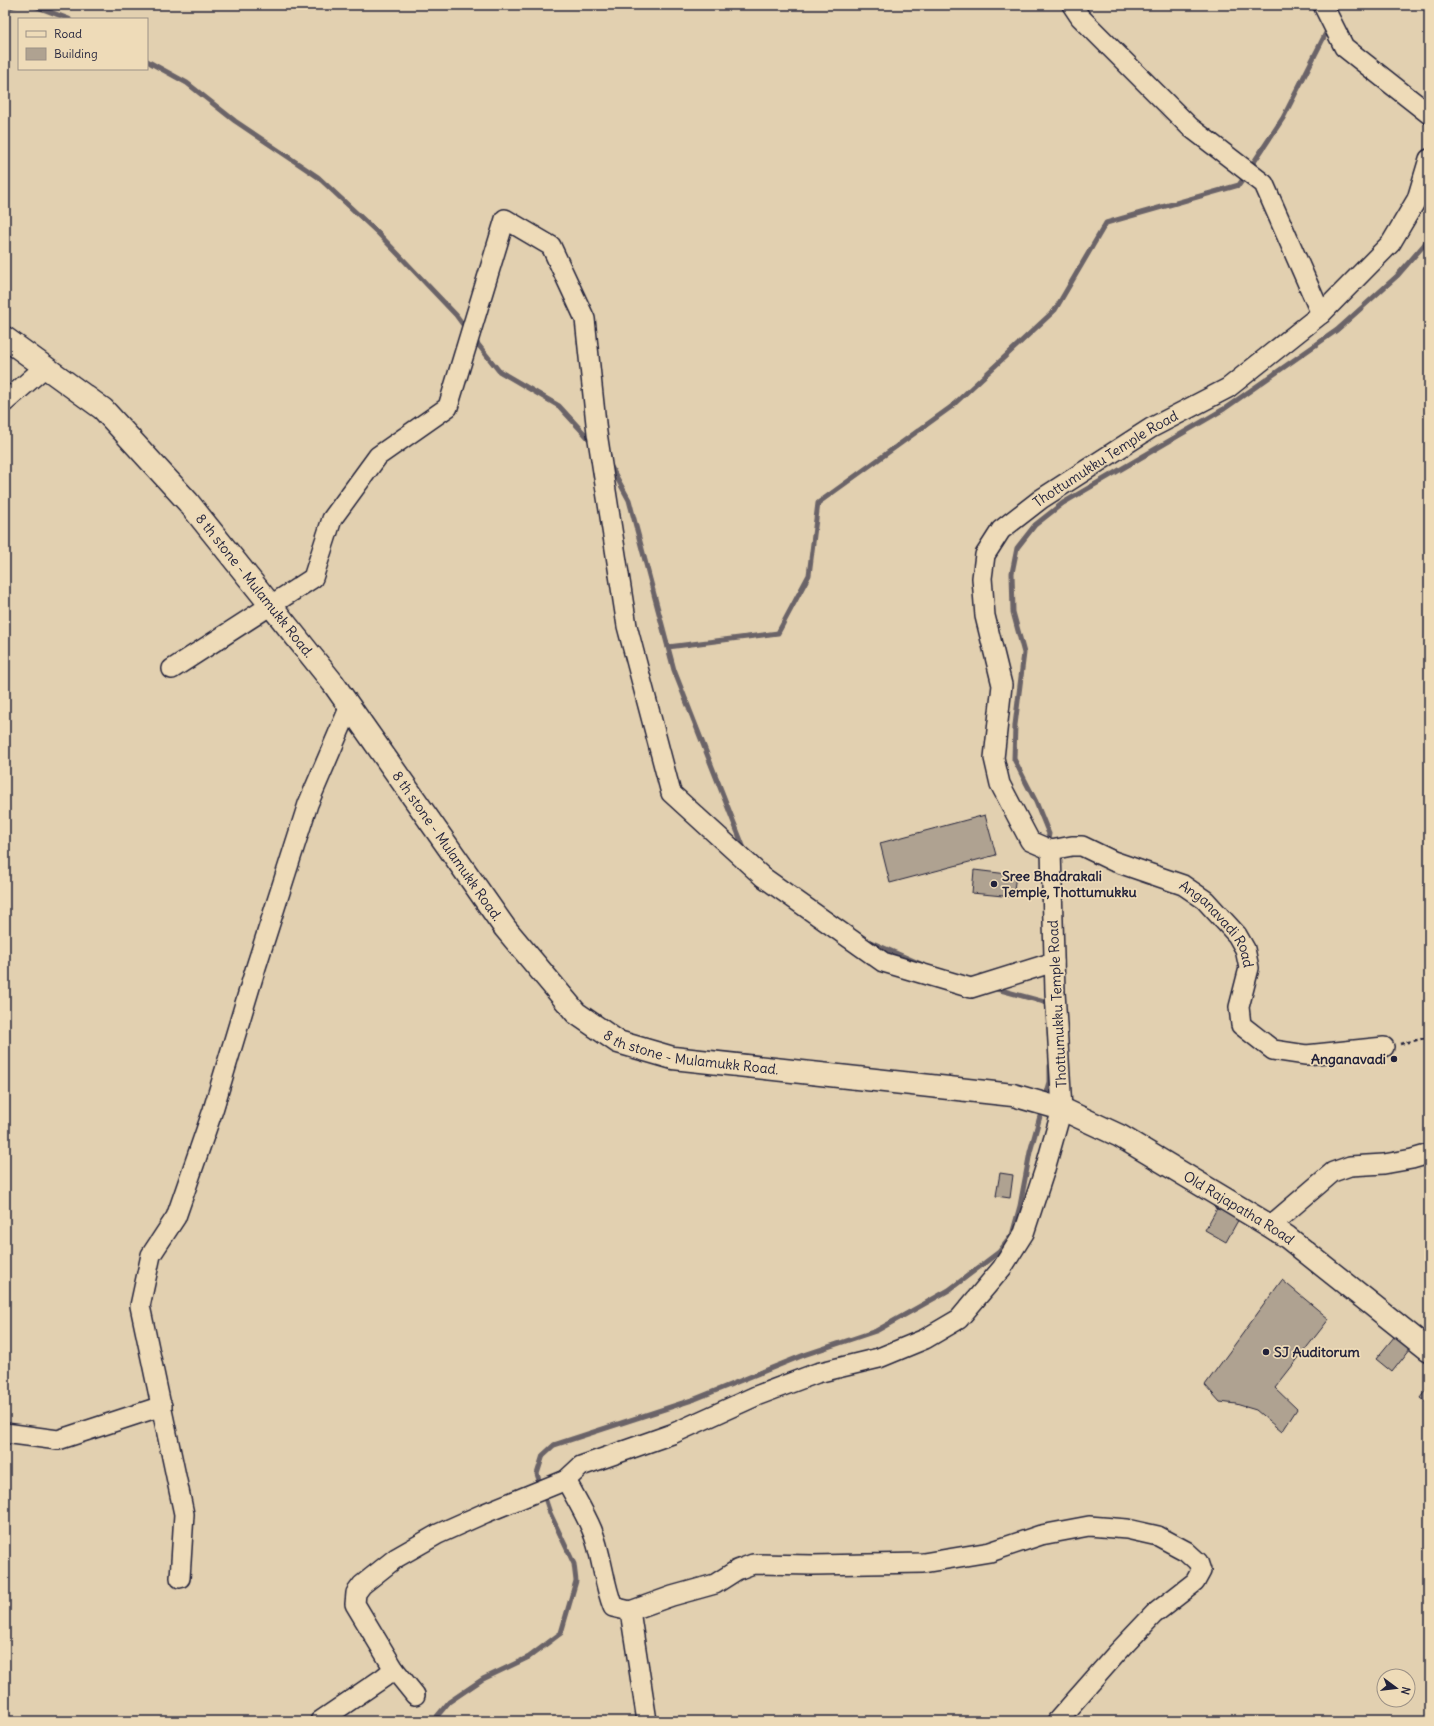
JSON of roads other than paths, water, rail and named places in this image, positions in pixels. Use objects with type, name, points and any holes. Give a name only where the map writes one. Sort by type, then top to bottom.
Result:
[{"type":"main road","name":"8 th stone - Mulamukk Road.","points":[[5,338],[103,409],[188,502],[333,683],[505,928],[576,1013],[618,1042],[673,1058],[1013,1095],[1028,1100]]},
{"type":"main road","name":"Old Rajapatha Road","points":[[1028,1100],[1058,1108],[1120,1136],[1270,1226],[1293,1242],[1429,1350]]},
{"type":"street","points":[[1072,5],[1080,17],[1190,127],[1264,184],[1321,314]]},
{"type":"street","points":[[1323,5],[1344,47],[1429,114]]},
{"type":"street","name":"Thottumukku Temple Road","points":[[554,1486],[581,1466],[672,1434],[756,1396],[817,1373],[879,1358],[925,1339],[959,1319],[1002,1268],[1024,1233],[1045,1169],[1058,1108],[1048,964],[1052,850],[1030,841],[1000,784],[994,758],[1002,685],[985,616],[982,578],[986,555],[1001,530],[1041,499],[1151,428],[1228,388],[1321,314],[1391,244],[1416,199],[1429,159]]},
{"type":"street","points":[[172,669],[313,578],[332,519],[378,456],[448,407],[505,219],[551,246],[585,319],[597,433],[627,626],[671,793],[763,877],[883,962],[971,988],[1048,964]]},
{"type":"street","points":[[5,402],[45,367]]},
{"type":"street","points":[[180,1578],[184,1514],[140,1306],[151,1255],[176,1217],[213,1110],[256,967],[308,804],[350,706]]},
{"type":"street","name":"Anganavadi Road","points":[[1052,850],[1072,846],[1082,846],[1113,861],[1183,885],[1205,900],[1237,935],[1245,950],[1249,968],[1239,1007],[1241,1025],[1273,1050],[1306,1055],[1384,1047]]},
{"type":"street","points":[[1270,1226],[1333,1172],[1350,1166],[1384,1164],[1429,1154]]},
{"type":"street","points":[[5,1434],[58,1440],[162,1406]]},
{"type":"street","points":[[416,1695],[394,1669],[356,1604],[356,1592],[362,1585],[396,1558],[438,1534],[485,1512],[554,1486],[592,1530],[599,1552],[608,1594],[613,1607],[630,1611],[672,1596],[714,1584],[737,1570],[753,1564],[813,1565],[923,1563],[990,1552],[1041,1535],[1089,1526],[1126,1529],[1158,1536],[1186,1551],[1198,1562],[1201,1571],[1195,1582],[1154,1614],[1117,1653],[1057,1721]]},
{"type":"street","points":[[630,1611],[646,1721]]},
{"type":"street","points":[[320,1721],[394,1669]]},
{"type":"waterway","points":[[5,8],[16,5]]},
{"type":"waterway","points":[[32,5],[66,18]]},
{"type":"waterway","points":[[1250,168],[1283,118],[1329,27]]},
{"type":"waterway","points":[[148,62],[187,83],[235,121],[318,177],[378,233],[456,315],[467,330]]},
{"type":"waterway","points":[[668,647],[778,633],[809,575],[818,503],[951,407],[1055,310],[1106,223],[1239,185],[1246,175]]},
{"type":"waterway","points":[[1047,844],[1049,834],[1036,802],[1014,759],[1015,725],[1024,653],[1013,612],[1012,573],[1017,548],[1035,525],[1063,503],[1224,409],[1337,330],[1397,276],[1424,245],[1429,235]]},
{"type":"waterway","points":[[473,338],[499,371],[559,406],[592,442]]},
{"type":"waterway","points":[[610,465],[629,500],[674,670],[745,851]]},
{"type":"waterway","points":[[868,941],[921,964]]},
{"type":"waterway","points":[[993,988],[1048,1003]]},
{"type":"waterway","points":[[1045,1099],[1050,1082],[1050,1066]]},
{"type":"waterway","points":[[433,1721],[449,1702],[483,1679],[529,1657],[561,1633],[576,1581],[574,1564],[550,1513],[537,1474],[543,1455],[554,1445],[695,1399],[804,1355],[876,1331],[949,1290],[999,1252],[1012,1235],[1020,1206],[1030,1152],[1042,1109]]},
{"type":"place","name":"Sree Bhadrakali Temple, Thottumukku","points":[[994,884]]},
{"type":"place","name":"Anganavadi","points":[[1394,1059]]},
{"type":"place","name":"SJ Auditorum","points":[[1266,1352]]}]
